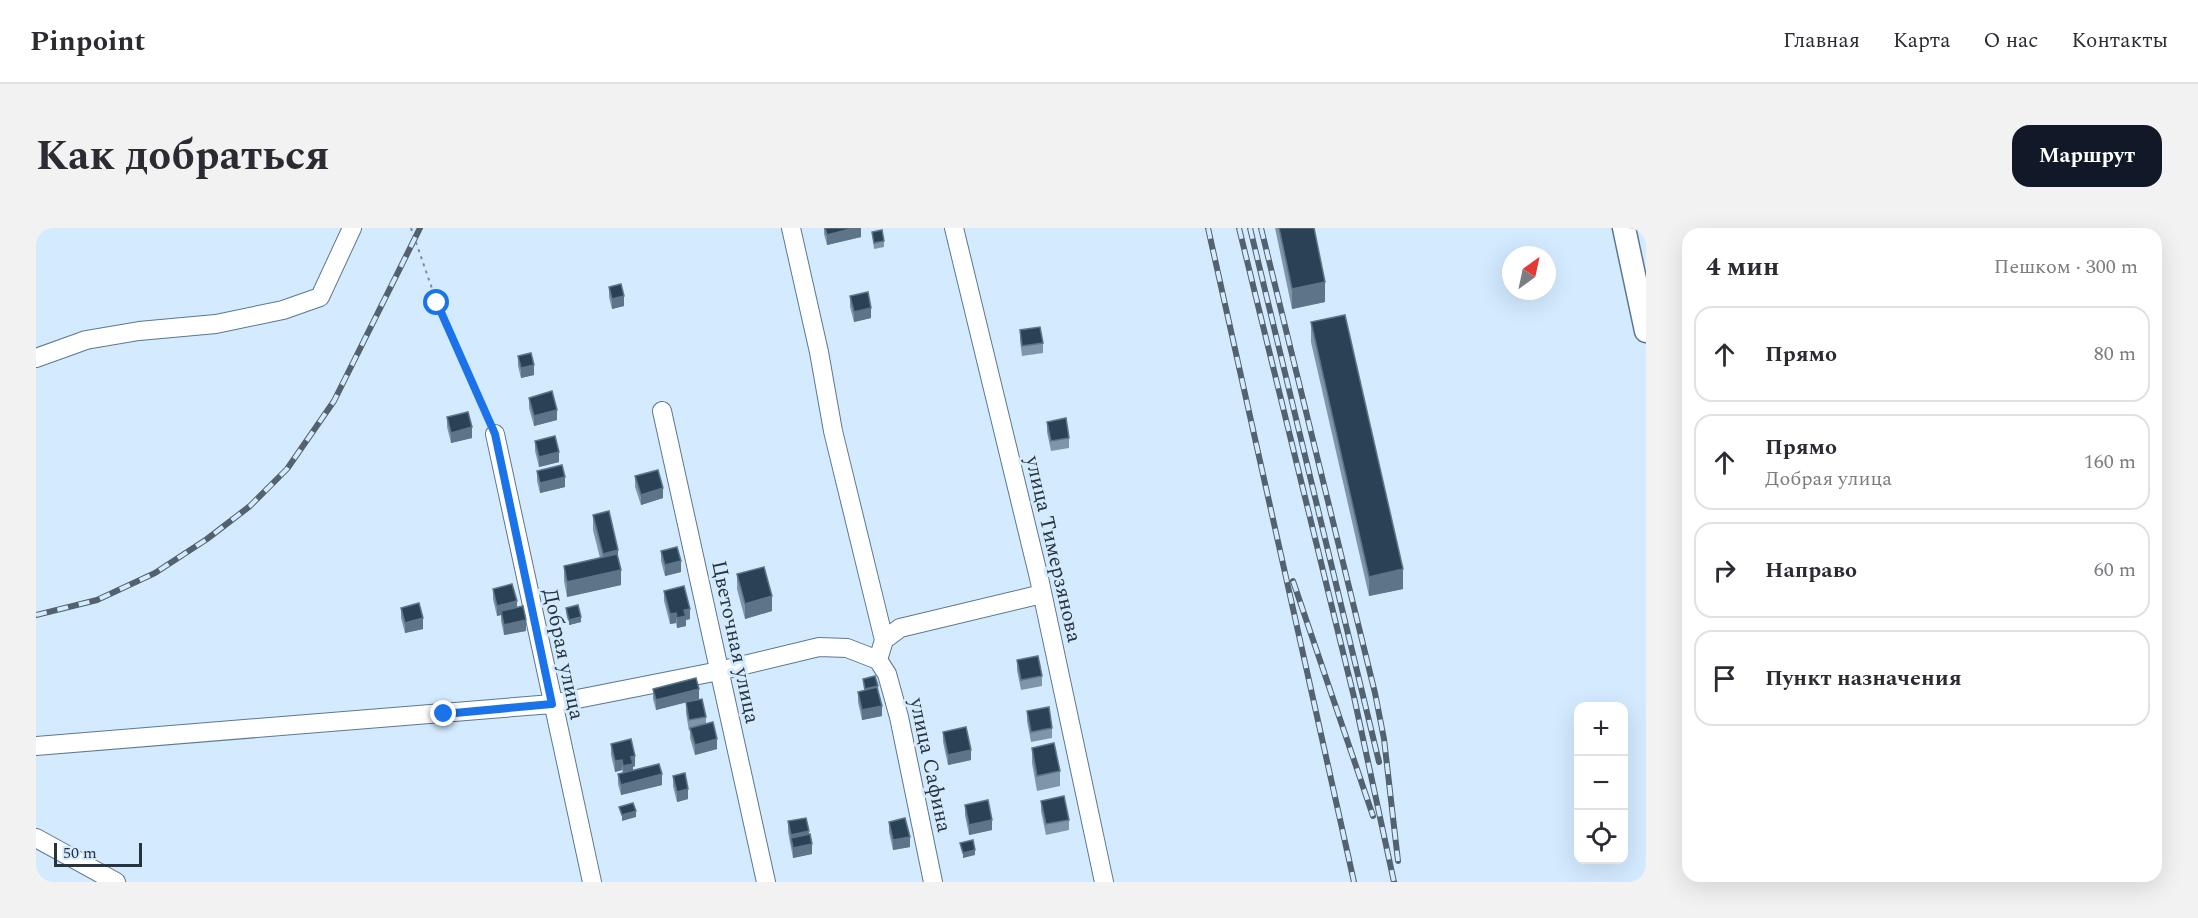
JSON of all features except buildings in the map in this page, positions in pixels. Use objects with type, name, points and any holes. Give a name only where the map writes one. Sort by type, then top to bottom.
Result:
[{"type":"main road","points":[[1624,228],[1646,331]]},
{"type":"street","points":[[36,358],[86,340],[139,331],[216,324],[283,310],[320,297],[352,228]]},
{"type":"street","points":[[36,747],[552,704],[719,671],[819,647],[847,648],[878,660],[884,640],[833,430],[819,352],[791,228]]},
{"type":"street","name":"улица Тимерзянова","points":[[954,228],[1042,594],[1104,882]]},
{"type":"street","name":"Цветочная улица","points":[[662,411],[766,882]]},
{"type":"street","name":"Добрая улица","points":[[495,434],[592,882]]},
{"type":"street","points":[[884,640],[900,628],[1042,594]]},
{"type":"street","name":"улица Сафина","points":[[878,660],[887,674],[898,717],[933,882]]},
{"type":"street","points":[[36,838],[116,882]]},
{"type":"path","points":[[411,228],[437,303],[495,434]]},
{"type":"railway","points":[[36,615],[97,600],[155,573],[207,539],[250,506],[287,469],[334,401],[420,228]]},
{"type":"railway","points":[[1208,228],[1354,882]]},
{"type":"railway","points":[[1239,228],[1354,697],[1394,882]]},
{"type":"railway","points":[[1250,228],[1379,762]]},
{"type":"railway","points":[[1261,228],[1375,693],[1384,739],[1398,861]]},
{"type":"railway","points":[[1293,581],[1373,816]]},
{"type":"route","points":[[437,303],[495,434],[552,704],[444,714]]}]
